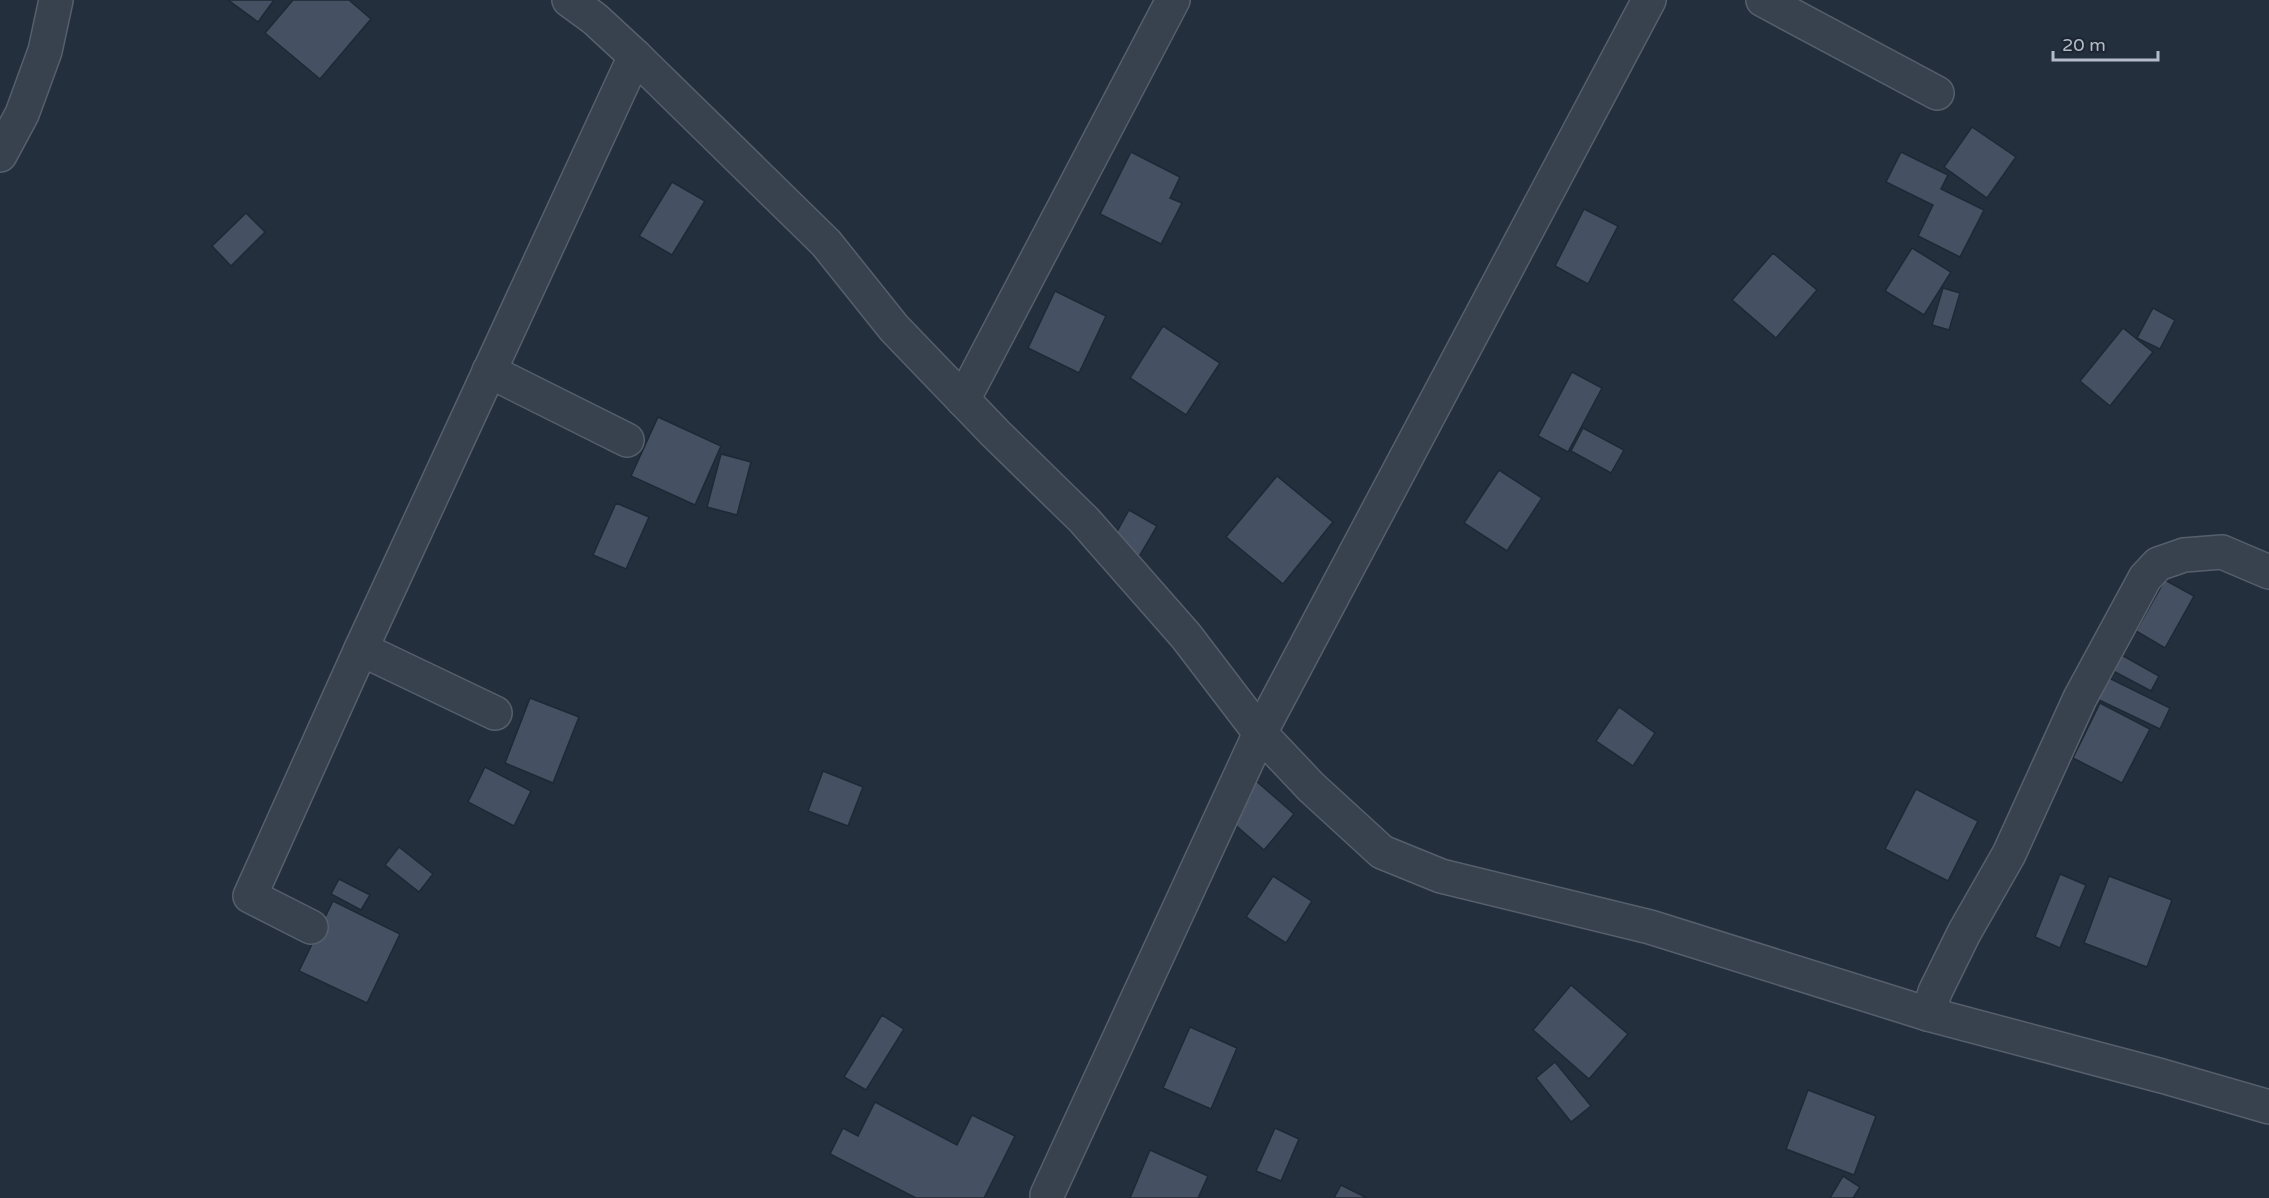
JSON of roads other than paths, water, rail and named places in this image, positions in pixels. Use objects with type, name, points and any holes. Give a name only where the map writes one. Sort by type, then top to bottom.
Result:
[{"type":"street","points":[[0,155],[22,114],[45,51],[56,0]]},
{"type":"street","points":[[569,0],[595,19],[635,56],[826,243],[894,328],[1084,520],[1186,636],[1260,733],[1311,787],[1382,852],[1441,876],[1650,927],[1928,1014],[2269,1107]]},
{"type":"street","points":[[963,400],[1173,0]]},
{"type":"street","points":[[1047,1195],[1260,733],[1649,0]]},
{"type":"street","points":[[1763,0],[1937,93]]},
{"type":"street","points":[[311,927],[250,897],[361,649],[635,56]]},
{"type":"street","points":[[489,371],[627,440]]},
{"type":"street","points":[[1928,1014],[1935,992],[1964,933],[2009,854],[2080,698],[2145,578],[2158,564],[2184,555],[2222,552],[2269,572]]},
{"type":"street","points":[[361,649],[495,713]]}]
